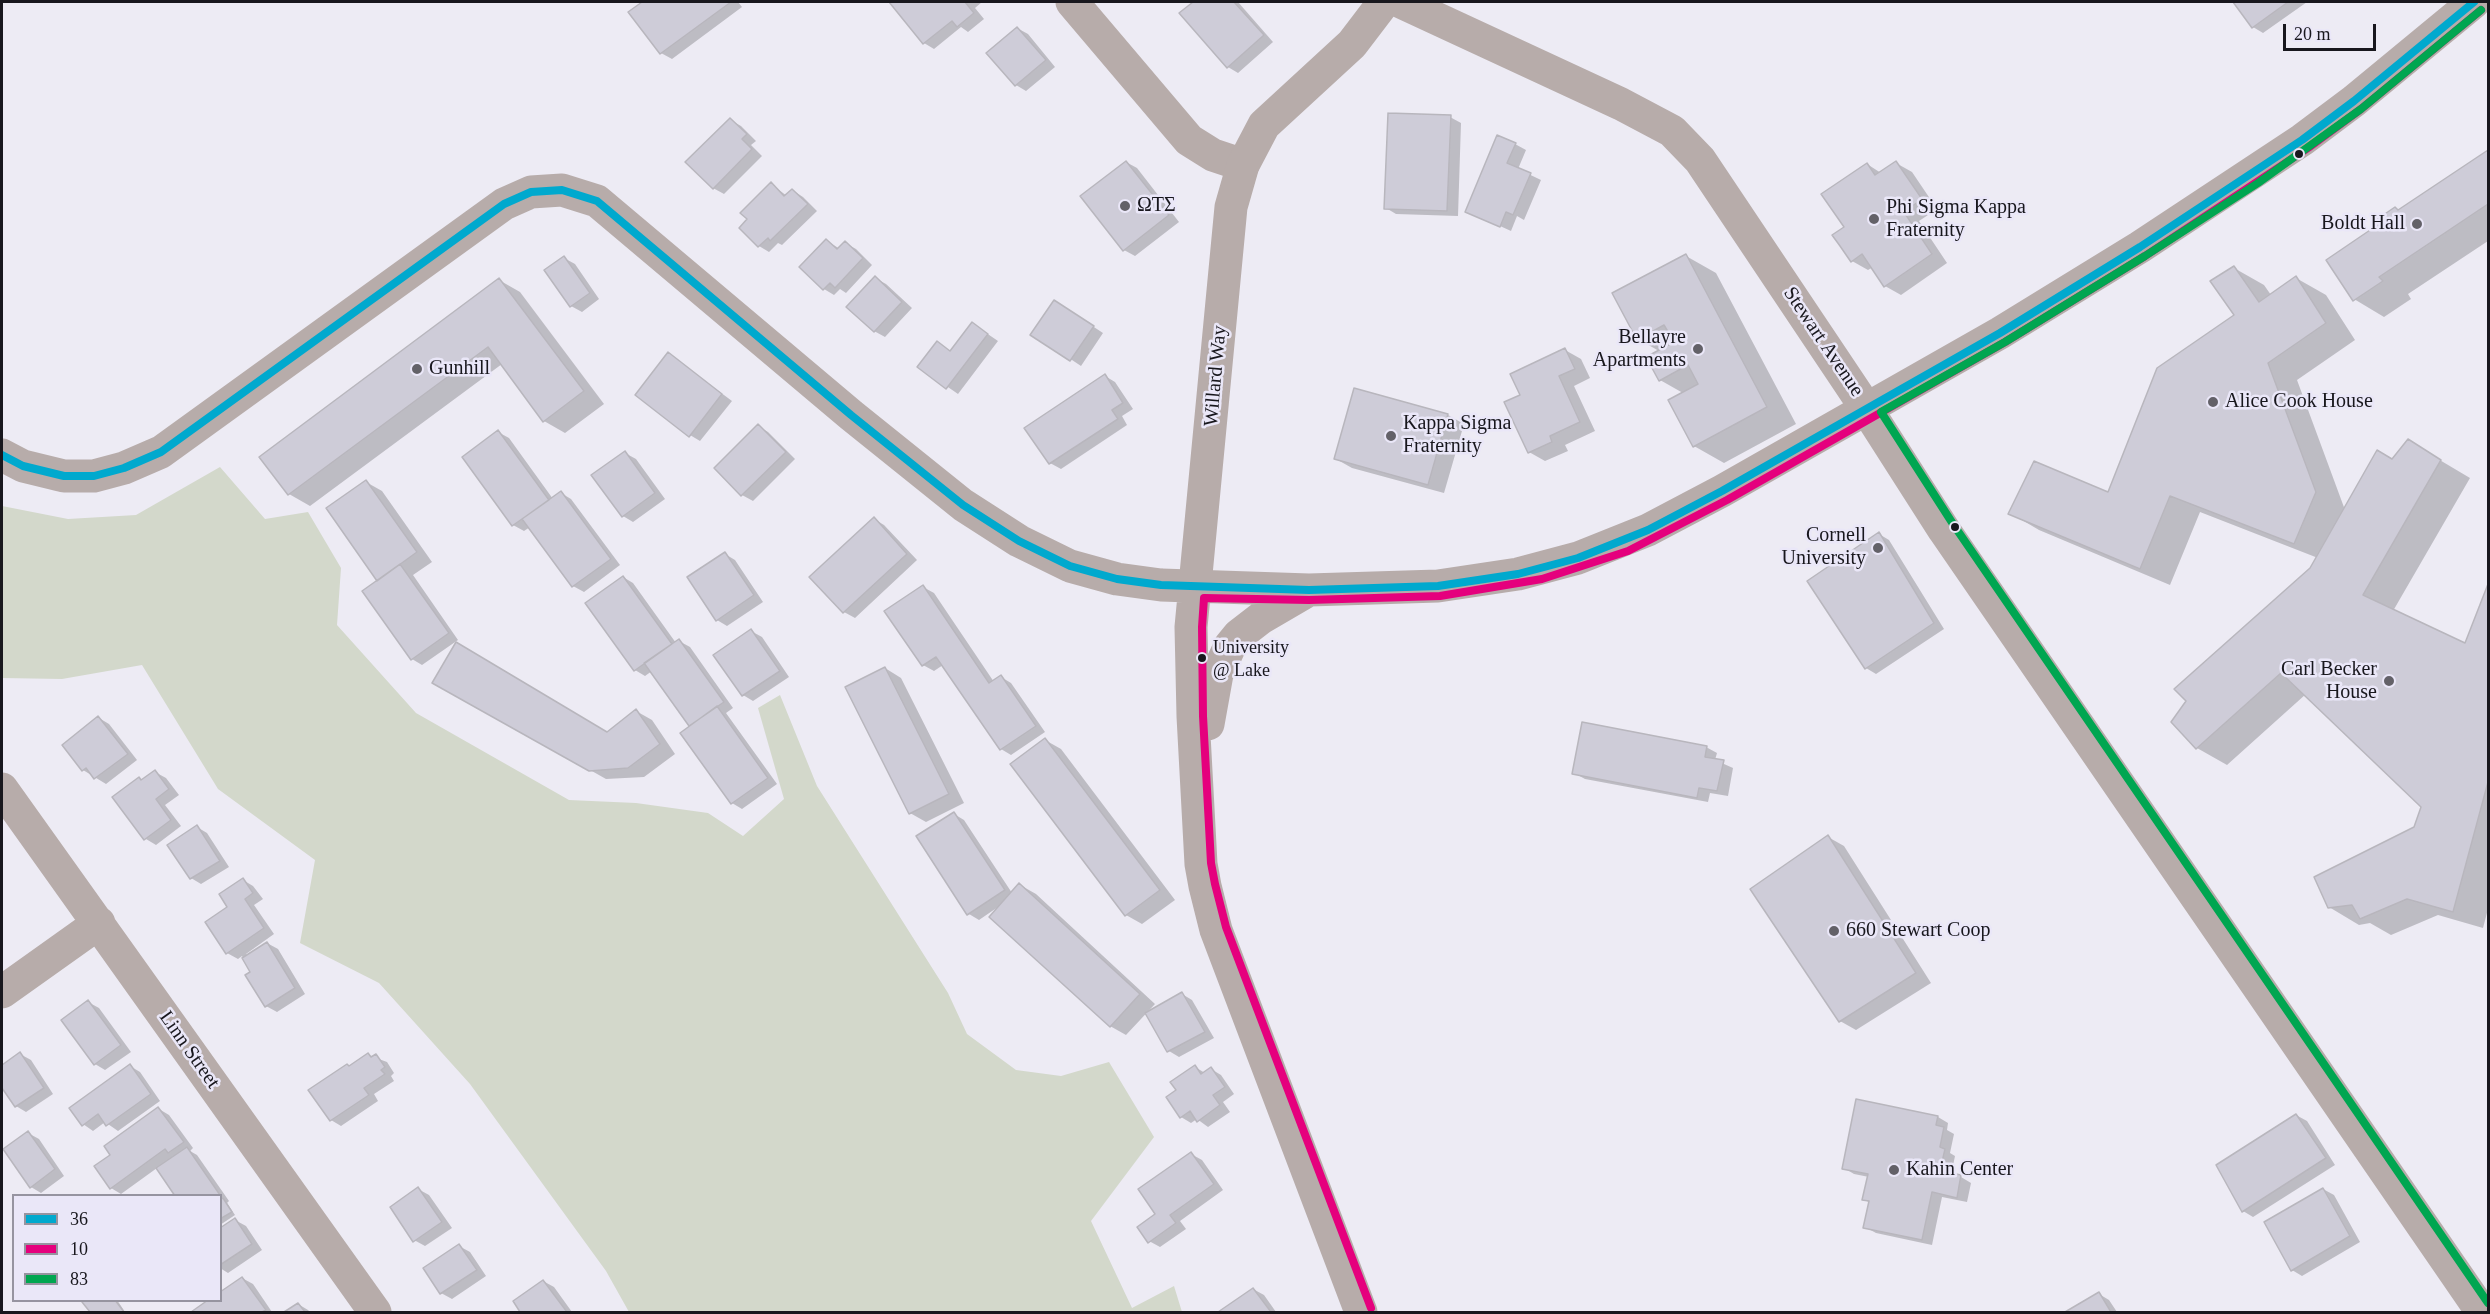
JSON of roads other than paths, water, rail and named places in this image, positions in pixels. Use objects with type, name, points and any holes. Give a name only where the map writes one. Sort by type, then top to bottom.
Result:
[{"type":"street","points":[[1072,2],[1189,140],[1213,155],[1243,165]]},
{"type":"street","name":"Willard Way","points":[[1199,800],[1193,716],[1191,627],[1231,207],[1243,165],[1264,125],[1352,44],[1384,2]]},
{"type":"street","name":"Stewart Avenue","points":[[1401,2],[1621,104],[1672,131],[1700,160],[1866,408],[1951,540],[2481,1312]]},
{"type":"street","points":[[2,455],[23,466],[64,476],[94,476],[124,468],[161,452],[504,204],[531,192],[562,190],[597,201],[963,505],[1019,540],[1070,566],[1098,574],[1161,585],[1309,590],[1437,585],[1518,574],[1578,558],[1624,541],[1681,513],[2000,333],[2140,247],[2252,174],[2354,102],[2474,2]]},
{"type":"street","points":[[1309,590],[1261,618],[1230,646],[1217,674],[1211,700],[1199,800],[1201,864],[1215,930],[1361,1312]]},
{"type":"street","name":"Linn Street","points":[[2,789],[375,1312]]},
{"type":"street","points":[[2,992],[99,923]]},
{"type":"place","name":"ΩΤΣ","points":[[1125,206]]},
{"type":"place","name":"Phi Sigma Kappa Fraternity","points":[[1874,219]]},
{"type":"place","name":"Boldt Hall","points":[[2417,224]]},
{"type":"place","name":"Bellayre Apartments","points":[[1698,349]]},
{"type":"place","name":"Gunhill","points":[[417,369]]},
{"type":"place","name":"Alice Cook House","points":[[2213,402]]},
{"type":"place","name":"Kappa Sigma Fraternity","points":[[1391,436]]},
{"type":"place","name":"Cornell University","points":[[1878,548]]},
{"type":"place","name":"University @ Lake","points":[[1202,658]]},
{"type":"place","name":"Carl Becker House","points":[[2389,681]]},
{"type":"place","name":"660 Stewart Coop","points":[[1834,931]]},
{"type":"place","name":"Kahin Center","points":[[1894,1170]]}]
